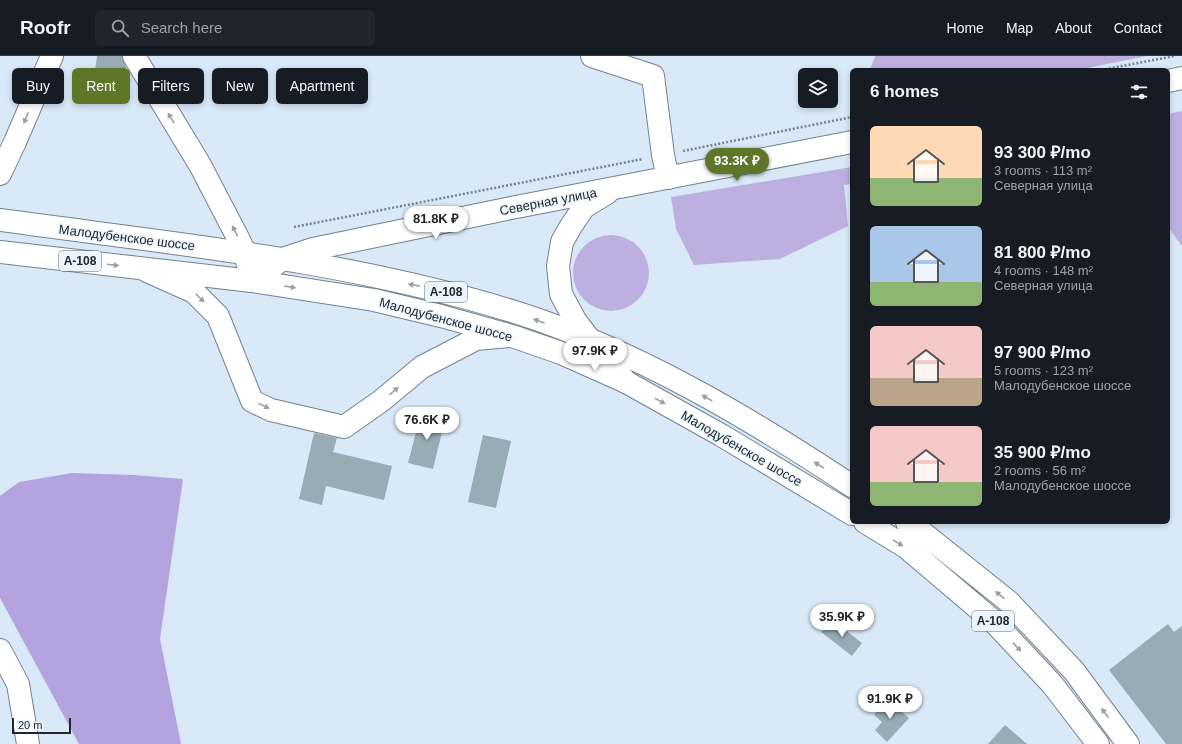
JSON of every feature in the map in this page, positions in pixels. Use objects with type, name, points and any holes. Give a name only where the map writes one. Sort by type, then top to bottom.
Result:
[{"type":"main road","points":[[0,174],[52,56]]},
{"type":"main road","points":[[134,56],[200,165],[245,253],[252,281]]},
{"type":"main road","points":[[592,56],[653,76],[663,154],[668,178]]},
{"type":"main road","points":[[1170,81],[1182,78]]},
{"type":"main road","name":"Северная улица","points":[[252,281],[283,259],[313,249],[511,208],[850,142]]},
{"type":"main road","points":[[615,188],[584,207],[562,242],[558,266],[561,294],[575,320],[626,382]]},
{"type":"main road","name":"Малодубенское шоссе","points":[[0,220],[283,259],[446,292],[520,314],[590,340],[673,379],[750,422],[850,485]]},
{"type":"main road","name":"Малодубенское шоссе","points":[[0,252],[252,281],[374,300],[441,316],[512,336],[561,353],[626,382],[721,435],[850,513]]},
{"type":"main road","points":[[140,268],[194,292],[218,316],[252,401],[271,410],[344,427],[382,401],[422,367],[476,339],[512,336]]},
{"type":"main road","name":"А-108","points":[[868,524],[906,547],[992,620],[1052,684],[1098,744]]},
{"type":"main road","name":"А-108","points":[[910,524],[1008,601],[1074,671],[1128,744]]},
{"type":"main road","points":[[0,650],[18,684],[28,744]]},
{"type":"path","points":[[1112,68],[1175,56]]},
{"type":"path","points":[[294,227],[850,117]]},
{"type":"shaded area","points":[[875,56],[1147,56],[1087,68],[871,68]]},
{"type":"shaded area","points":[[1182,111],[1182,246],[1170,230],[1170,114]]},
{"type":"shaded area","points":[[850,167],[850,184],[844,185],[848,226],[780,259],[694,265],[676,229],[671,197]]},
{"type":"shaded area","points":[[611,235],[625,238],[638,246],[646,259],[649,273],[646,287],[638,300],[625,308],[611,311],[597,308],[584,300],[576,287],[573,273],[576,259],[584,246],[597,238]]},
{"type":"shaded area","points":[[72,473],[134,475],[183,479],[160,639],[181,744],[79,744],[0,598],[0,496],[19,482]]},
{"type":"building","points":[[97,56],[122,56],[126,67],[126,68],[95,68]]},
{"type":"building","points":[[421,413],[445,420],[433,469],[408,463]]},
{"type":"building","points":[[314,433],[337,438],[333,452],[392,466],[384,500],[326,486],[322,505],[299,499]]},
{"type":"building","points":[[483,435],[511,441],[496,508],[468,502]]},
{"type":"building","points":[[831,619],[862,643],[852,656],[821,632]]},
{"type":"building","points":[[1168,624],[1174,632],[1182,626],[1182,744],[1166,744],[1109,670]]},
{"type":"building","points":[[887,699],[909,718],[887,742],[875,730],[882,722],[874,715]]},
{"type":"building","points":[[1005,725],[1027,744],[988,744]]}]
